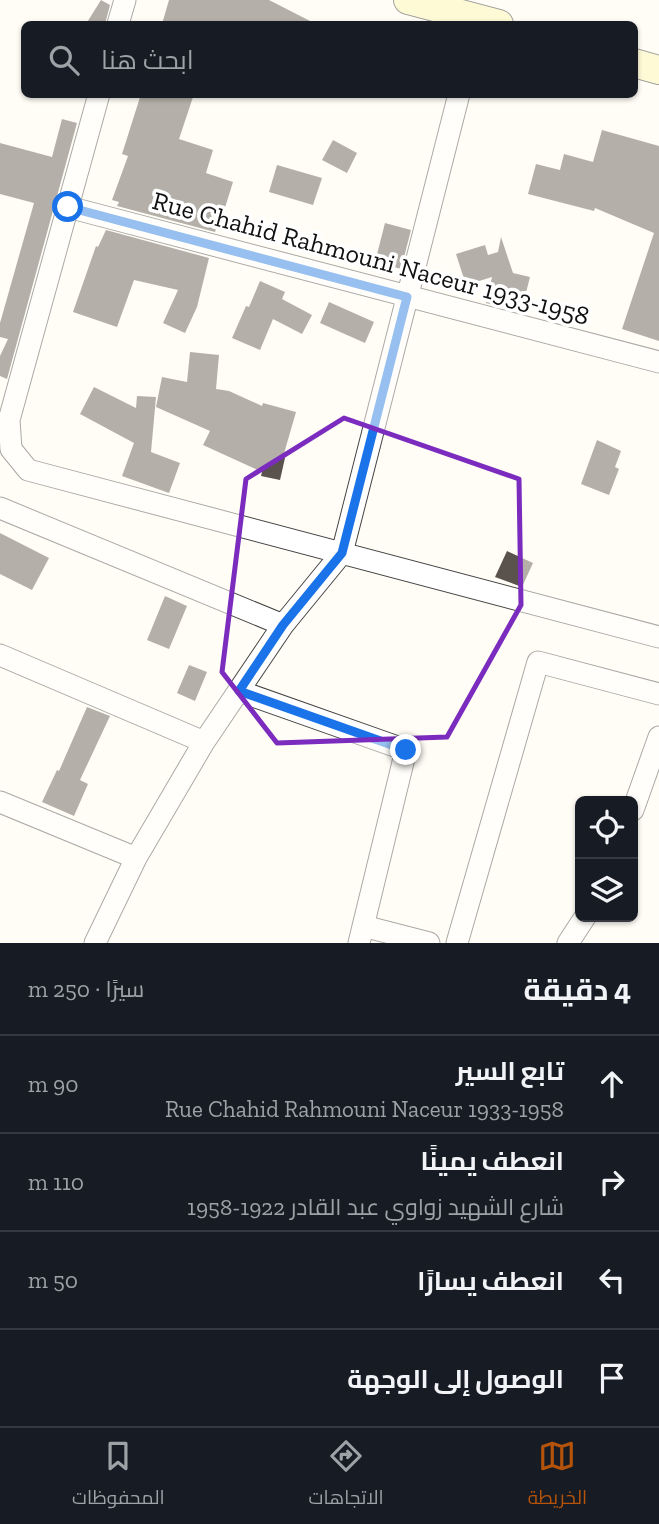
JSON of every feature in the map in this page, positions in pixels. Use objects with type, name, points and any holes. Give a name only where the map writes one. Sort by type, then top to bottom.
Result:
[{"type":"main road","points":[[408,0],[485,17]]},
{"type":"main road","points":[[638,64],[659,70]]},
{"type":"street","points":[[119,21],[125,0]]},
{"type":"street","points":[[98,98],[9,420],[11,449],[28,470],[659,637]]},
{"type":"street","points":[[95,943],[136,859],[204,742],[283,625],[342,553],[458,98]]},
{"type":"street","name":"Rue Chahid Rahmouni Naceur 1933-1958","points":[[68,207],[659,362]]},
{"type":"street","points":[[0,508],[283,625]]},
{"type":"street","points":[[0,655],[204,742]]},
{"type":"street","points":[[457,943],[538,662],[659,694]]},
{"type":"street","points":[[239,691],[406,750],[361,934],[429,943]]},
{"type":"street","points":[[638,796],[659,737]]},
{"type":"street","points":[[0,802],[136,859]]},
{"type":"street","points":[[570,943],[582,922]]},
{"type":"highlighted area","points":[[344,418],[519,479],[521,605],[447,737],[277,743],[222,672],[246,479]]},
{"type":"building","points":[[101,0],[110,5],[106,21],[88,21]]},
{"type":"building","points":[[169,0],[269,0],[310,21],[163,21]]},
{"type":"building","points":[[140,98],[193,98],[179,139],[213,150],[206,173],[233,182],[219,227],[217,226],[215,232],[117,206],[119,202],[112,200],[128,156],[122,154]]},
{"type":"building","points":[[62,119],[77,123],[7,379],[0,376],[0,356],[8,339],[0,337],[0,323],[34,203],[0,194],[0,143],[52,157]]},
{"type":"building","points":[[602,130],[659,146],[659,341],[622,329],[654,233],[595,208],[594,211],[528,194],[536,164],[560,170],[564,154],[593,162]]},
{"type":"building","points":[[333,140],[357,153],[347,173],[322,160]]},
{"type":"building","points":[[277,165],[322,178],[313,205],[269,192]]},
{"type":"building","points":[[385,223],[411,230],[401,269],[375,262]]},
{"type":"building","points":[[106,230],[209,258],[197,307],[185,333],[163,323],[178,290],[134,280],[117,327],[73,312],[96,246],[98,247]]},
{"type":"building","points":[[501,237],[513,273],[530,277],[521,312],[486,303],[492,277],[466,285],[456,254],[485,245],[488,255],[498,252]]},
{"type":"building","points":[[260,281],[285,292],[282,299],[312,315],[302,334],[273,319],[260,350],[232,338]]},
{"type":"building","points":[[329,302],[374,322],[365,343],[320,323]]},
{"type":"building","points":[[190,352],[219,355],[216,389],[229,391],[262,406],[263,403],[296,412],[283,457],[285,458],[280,480],[261,476],[262,472],[203,445],[210,431],[156,407],[162,377],[187,382]]},
{"type":"building","points":[[94,387],[136,408],[137,396],[156,397],[151,452],[180,463],[169,493],[122,476],[134,443],[80,414]]},
{"type":"building","points":[[597,440],[621,451],[615,467],[619,469],[609,495],[581,484]]},
{"type":"building","points":[[0,533],[49,558],[32,590],[0,574]]},
{"type":"building","points":[[507,551],[533,563],[522,587],[495,577]]},
{"type":"building","points":[[165,596],[187,606],[169,649],[147,640]]},
{"type":"building","points":[[189,665],[207,672],[195,701],[177,693]]},
{"type":"building","points":[[87,707],[110,716],[80,780],[88,784],[74,816],[42,802]]},
{"type":"route","points":[[68,207],[407,297],[342,553],[283,625],[239,691],[406,750]]}]
